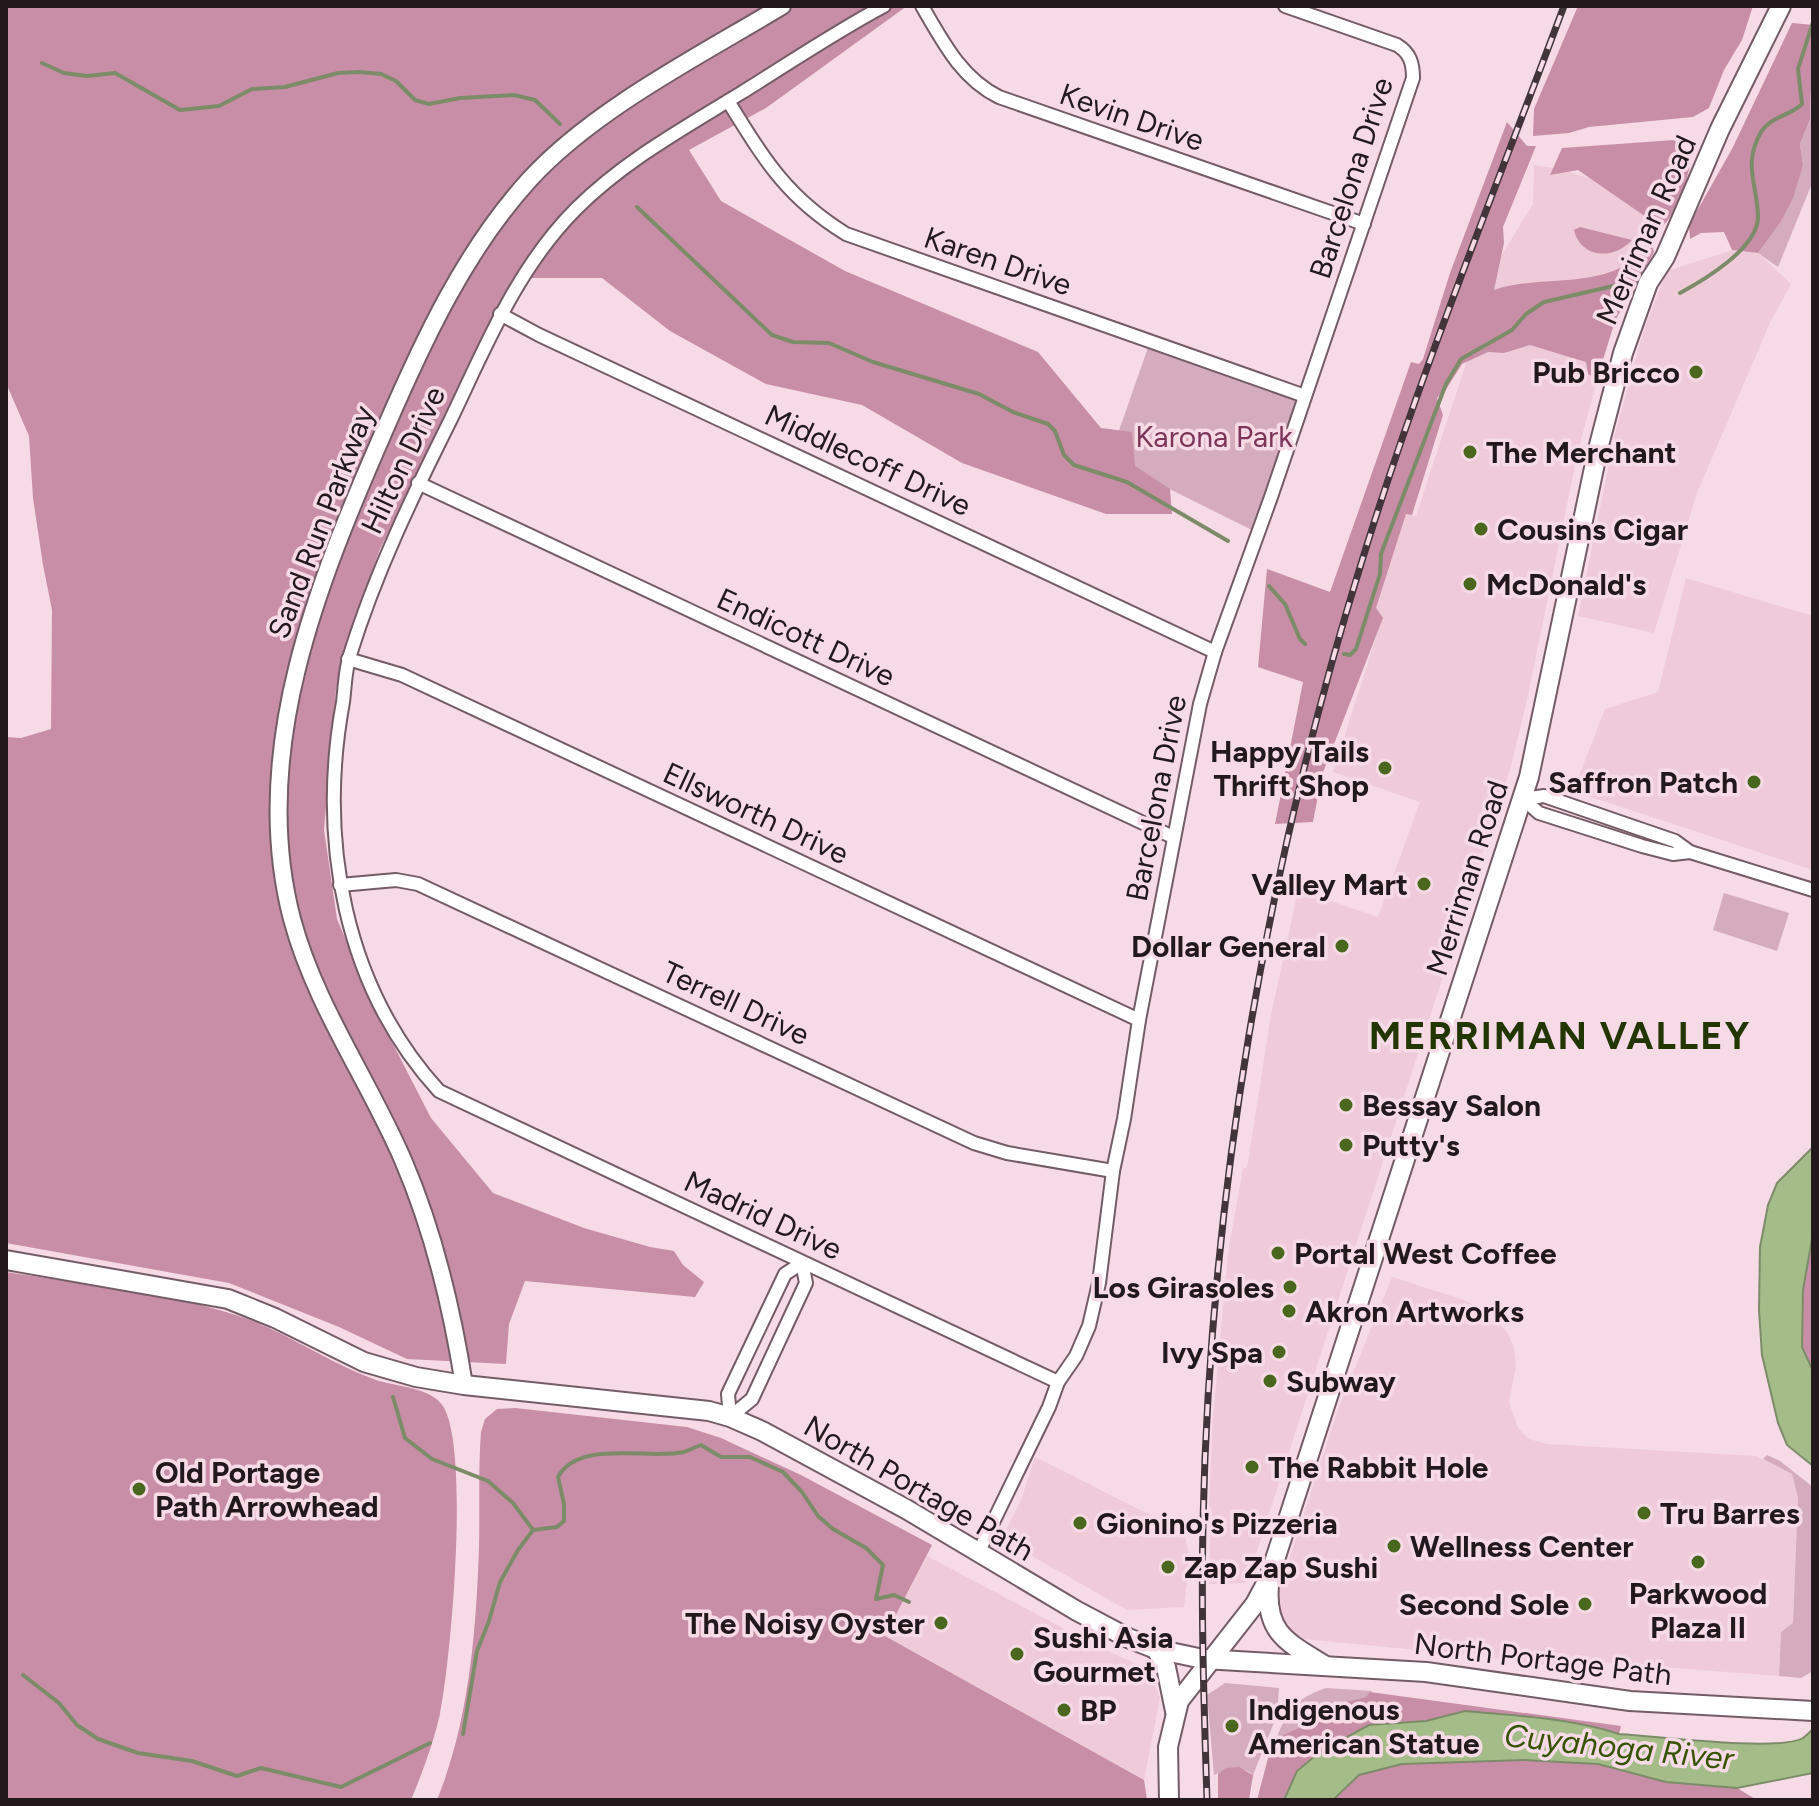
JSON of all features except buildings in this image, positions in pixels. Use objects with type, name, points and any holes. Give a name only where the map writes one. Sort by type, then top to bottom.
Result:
[{"type":"main road","name":"Merriman Road","points":[[1169,1800],[1168,1747],[1179,1701],[1255,1604],[1269,1578],[1523,799],[1555,662],[1598,449],[1623,353],[1648,283],[1665,257],[1720,129],[1781,6]]},
{"type":"main road","name":"North Portage Path","points":[[6,1260],[228,1299],[249,1306],[364,1362],[416,1377],[464,1385],[709,1411],[730,1417],[762,1431],[979,1551],[1077,1611],[1156,1649],[1211,1659],[1426,1672],[1630,1701],[1813,1711]]},
{"type":"main road","points":[[1269,1578],[1268,1612],[1278,1632],[1326,1667]]},
{"type":"main road","points":[[1156,1649],[1166,1667],[1176,1714]]},
{"type":"street","name":"Sand Run Parkway","points":[[464,1385],[450,1306],[422,1210],[403,1159],[313,979],[292,918],[281,855],[279,813],[284,737],[294,683],[322,583],[396,403],[459,278],[503,213],[529,180],[587,128],[665,76],[782,6]]},
{"type":"street","name":"Hilton Drive","points":[[447,1095],[429,1081],[414,1062],[368,983],[350,932],[340,885],[335,838],[334,774],[348,659],[373,587],[418,483],[500,314],[548,241],[595,191],[634,160],[884,6]]},
{"type":"street","name":"Kevin Drive","points":[[922,6],[966,73],[975,83],[999,97],[1364,224]]},
{"type":"street","name":"Barcelona Drive","points":[[979,1551],[1049,1407],[1058,1382],[1076,1356],[1089,1326],[1099,1283],[1113,1171],[1139,1020],[1200,704],[1215,652],[1409,97],[1413,78],[1410,57],[1397,45],[1285,6]]},
{"type":"street","name":"Karen Drive","points":[[728,101],[782,182],[822,220],[846,234],[1305,396]]},
{"type":"street","name":"Middlecoff Drive","points":[[500,314],[553,342],[1215,652]]},
{"type":"street","name":"Endicott Drive","points":[[418,483],[1173,837]]},
{"type":"street","name":"Ellsworth Drive","points":[[348,659],[402,675],[1139,1020]]},
{"type":"street","points":[[1523,799],[1544,796],[1675,841],[1690,852],[1813,890]]},
{"type":"street","points":[[1523,799],[1539,813],[1673,854],[1690,852]]},
{"type":"street","points":[[1600,832],[1605,817]]},
{"type":"street","points":[[1651,848],[1655,834]]},
{"type":"street","name":"Terrell Drive","points":[[340,885],[396,880],[418,884],[974,1143],[1007,1153],[1113,1171]]},
{"type":"street","name":"Madrid Drive","points":[[447,1095],[1058,1382]]},
{"type":"street","points":[[802,1263],[806,1283],[752,1399],[730,1417],[728,1394],[785,1274],[802,1263]]},
{"type":"shaded area","points":[[6,6],[907,6],[766,108],[689,150],[721,201],[845,271],[1038,352],[1101,428],[1132,432],[1135,466],[1170,489],[1172,514],[1106,514],[962,463],[862,405],[766,384],[670,331],[602,278],[515,278],[380,549],[352,628],[336,690],[324,830],[337,919],[377,1013],[431,1118],[493,1193],[584,1228],[674,1251],[683,1265],[704,1282],[695,1297],[525,1281],[509,1324],[506,1364],[407,1359],[339,1327],[229,1283],[6,1243],[6,737],[21,738],[51,729],[52,610],[33,498],[29,436],[6,383]]},
{"type":"shaded area","points":[[1578,6],[1753,6],[1742,40],[1724,70],[1709,108],[1693,117],[1533,136],[1534,109]]},
{"type":"shaded area","points":[[1792,23],[1813,25],[1810,119],[1800,144],[1803,165],[1793,198],[1780,223],[1758,253],[1732,250],[1724,232],[1701,233],[1690,239],[1689,225],[1732,149]]},
{"type":"shaded area","points":[[1507,122],[1527,146],[1536,146],[1503,227],[1504,243],[1494,290],[1603,274],[1634,259],[1650,239],[1654,252],[1615,321],[1597,379],[1588,374],[1586,362],[1530,345],[1504,353],[1488,352],[1462,364],[1437,398],[1443,415],[1412,515],[1406,514],[1376,608],[1383,618],[1322,775],[1313,822],[1275,824],[1303,682],[1258,667],[1267,569],[1330,592],[1411,362],[1419,364],[1423,359],[1450,273]]},
{"type":"shaded area","points":[[1674,140],[1692,157],[1676,207],[1657,231],[1646,217],[1578,170],[1550,175],[1562,148]]},
{"type":"shaded area","points":[[1534,165],[1560,169],[1667,203],[1616,310],[1578,451],[1511,766],[1259,1545],[1245,1583],[1209,1584],[1213,1416],[1228,1253],[1243,1168],[1247,1168],[1271,1015],[1298,890],[1378,917],[1420,802],[1333,772],[1382,619],[1375,609],[1406,514],[1416,516],[1501,256],[1533,204]]},
{"type":"shaded area","points":[[1580,227],[1632,240],[1616,251],[1591,251],[1578,240],[1574,230]]},
{"type":"shaded area","points":[[1732,250],[1758,253],[1791,284],[1770,323],[1697,493],[1654,633],[1578,616],[1615,434],[1644,329],[1667,271]]},
{"type":"shaded area","points":[[1686,578],[1813,616],[1813,870],[1573,791],[1605,709],[1658,692]]},
{"type":"shaded area","points":[[1813,1233],[1813,1371],[1802,1347],[1803,1290]]},
{"type":"shaded area","points":[[6,1272],[153,1295],[239,1316],[274,1330],[358,1373],[430,1395],[443,1406],[451,1429],[455,1465],[457,1508],[453,1604],[440,1714],[411,1800],[6,1800]]},
{"type":"shaded area","points":[[1392,1277],[1464,1300],[1488,1313],[1507,1332],[1514,1348],[1516,1366],[1509,1403],[1518,1428],[1529,1439],[1547,1444],[1756,1456],[1792,1474],[1798,1498],[1793,1624],[1781,1632],[1779,1676],[1595,1662],[1593,1671],[1293,1638],[1285,1632],[1275,1603],[1337,1412]]},
{"type":"shaded area","points":[[515,1408],[687,1427],[721,1438],[801,1475],[932,1545],[885,1636],[1144,1780],[1147,1800],[437,1800],[457,1739],[473,1644],[481,1432],[485,1419],[497,1409]]},
{"type":"shaded area","points":[[1035,1457],[1184,1532],[1190,1559],[1184,1607],[1127,1610],[1007,1542],[1006,1530],[1021,1500]]},
{"type":"shaded area","points":[[927,1556],[1095,1645],[1149,1670],[1160,1698],[1144,1780],[885,1636]]},
{"type":"shaded area","points":[[1370,1692],[1621,1726],[1619,1734],[1605,1729],[1525,1717],[1465,1711],[1426,1721],[1369,1725],[1297,1771],[1284,1800],[1257,1800],[1268,1758],[1280,1737],[1307,1724],[1331,1705],[1366,1697]]},
{"type":"shaded area","points":[[1524,1760],[1598,1764],[1666,1782],[1737,1788],[1755,1799],[1334,1800],[1359,1775],[1402,1764]]},
{"type":"shaded area","points":[[1239,1767],[1253,1775],[1249,1800],[1218,1800],[1218,1774],[1226,1768]]},
{"type":"green space","points":[[1813,62],[1813,181],[1778,267],[1758,253],[1780,223],[1803,165],[1800,144],[1810,119]]},
{"type":"green space","name":"Karona Park","points":[[1150,342],[1305,396],[1258,533],[1109,459]]},
{"type":"green space","points":[[1724,893],[1789,913],[1777,951],[1713,930]]},
{"type":"green space","points":[[1767,1455],[1780,1461],[1813,1487],[1813,1671],[1801,1678],[1779,1676],[1781,1632],[1793,1623],[1798,1498],[1792,1474],[1763,1459]]},
{"type":"green space","points":[[1225,1683],[1279,1688],[1277,1715],[1253,1775],[1239,1769],[1214,1775],[1207,1695]]},
{"type":"green space","points":[[1326,1688],[1372,1691],[1366,1697],[1331,1705],[1307,1724],[1275,1742],[1293,1708],[1306,1697]]},
{"type":"water","points":[[1813,1147],[1813,1233],[1803,1290],[1802,1347],[1813,1371],[1813,1466],[1787,1445],[1778,1423],[1762,1355],[1759,1310],[1760,1247],[1768,1205],[1777,1183]]},
{"type":"water","name":"Cuyahoga River","points":[[1465,1711],[1563,1721],[1619,1734],[1715,1742],[1790,1742],[1803,1738],[1813,1729],[1813,1773],[1737,1788],[1666,1782],[1598,1764],[1524,1760],[1402,1764],[1359,1775],[1333,1800],[1284,1800],[1297,1771],[1321,1751],[1369,1725],[1426,1721]]},
{"type":"waterway","points":[[1680,293],[1728,262],[1756,229],[1758,217],[1752,175],[1755,144],[1765,127],[1802,104],[1798,69],[1813,22]]},
{"type":"waterway","points":[[42,63],[64,73],[87,76],[115,73],[180,110],[219,106],[252,89],[285,87],[338,73],[359,72],[381,74],[396,81],[415,100],[429,104],[460,98],[514,95],[535,100],[560,124]]},
{"type":"waterway","points":[[637,207],[772,335],[793,342],[829,343],[873,362],[979,394],[1013,412],[1048,424],[1055,431],[1064,455],[1074,465],[1127,482],[1228,541]]},
{"type":"waterway","points":[[1344,654],[1350,655],[1356,649],[1380,574],[1381,554],[1446,384],[1461,359],[1512,330],[1526,314],[1544,302],[1622,284]]},
{"type":"waterway","points":[[1269,586],[1285,604],[1305,644]]},
{"type":"waterway","points":[[393,1397],[405,1438],[432,1459],[488,1481],[513,1503],[533,1530]]},
{"type":"waterway","points":[[463,1734],[477,1651],[500,1582],[533,1530],[557,1527],[564,1521],[558,1477],[568,1465],[581,1458],[615,1453],[669,1454],[701,1445],[721,1457],[750,1457],[783,1472],[802,1492],[818,1516],[833,1529],[866,1548],[883,1565],[876,1599],[894,1595],[909,1602]]},
{"type":"waterway","points":[[23,1675],[59,1703],[77,1725],[98,1739],[138,1753],[192,1761],[237,1776],[261,1768],[341,1787],[430,1743]]},
{"type":"railway","points":[[1207,1800],[1202,1592],[1208,1400],[1217,1279],[1231,1158],[1271,917],[1297,798],[1361,564],[1433,353],[1564,6]]},
{"type":"place","name":"Pub Bricco","points":[[1696,372]]},
{"type":"place","name":"The Merchant","points":[[1470,452]]},
{"type":"place","name":"Cousins Cigar","points":[[1481,529]]},
{"type":"place","name":"McDonald's","points":[[1470,584]]},
{"type":"place","name":"Happy Tails Thrift Shop","points":[[1385,768]]},
{"type":"place","name":"Saffron Patch","points":[[1754,782]]},
{"type":"place","name":"Valley Mart","points":[[1424,884]]},
{"type":"place","name":"Dollar General","points":[[1342,946]]},
{"type":"place","name":"Bessay Salon","points":[[1346,1105]]},
{"type":"place","name":"Putty's","points":[[1346,1145]]},
{"type":"place","name":"Portal West Coffee","points":[[1278,1253]]},
{"type":"place","name":"Los Girasoles","points":[[1290,1287]]},
{"type":"place","name":"Akron Artworks","points":[[1289,1311]]},
{"type":"place","name":"Ivy Spa","points":[[1279,1352]]},
{"type":"place","name":"Subway","points":[[1270,1381]]},
{"type":"place","name":"The Rabbit Hole","points":[[1252,1467]]},
{"type":"place","name":"Old Portage Path Arrowhead","points":[[139,1489]]},
{"type":"place","name":"Tru Barres","points":[[1644,1513]]},
{"type":"place","name":"Gionino's Pizzeria","points":[[1080,1523]]},
{"type":"place","name":"Wellness Center","points":[[1394,1546]]},
{"type":"place","name":"Parkwood Plaza II","points":[[1698,1562]]},
{"type":"place","name":"Zap Zap Sushi","points":[[1168,1567]]},
{"type":"place","name":"Second Sole","points":[[1585,1604]]},
{"type":"place","name":"The Noisy Oyster","points":[[941,1623]]},
{"type":"place","name":"Sushi Asia Gourmet","points":[[1017,1654]]},
{"type":"place","name":"BP","points":[[1064,1710]]},
{"type":"place","name":"Indigenous American Statue","points":[[1232,1726]]},
{"type":"district","name":"MERRIMAN VALLEY","points":[[1560,1036]]}]
